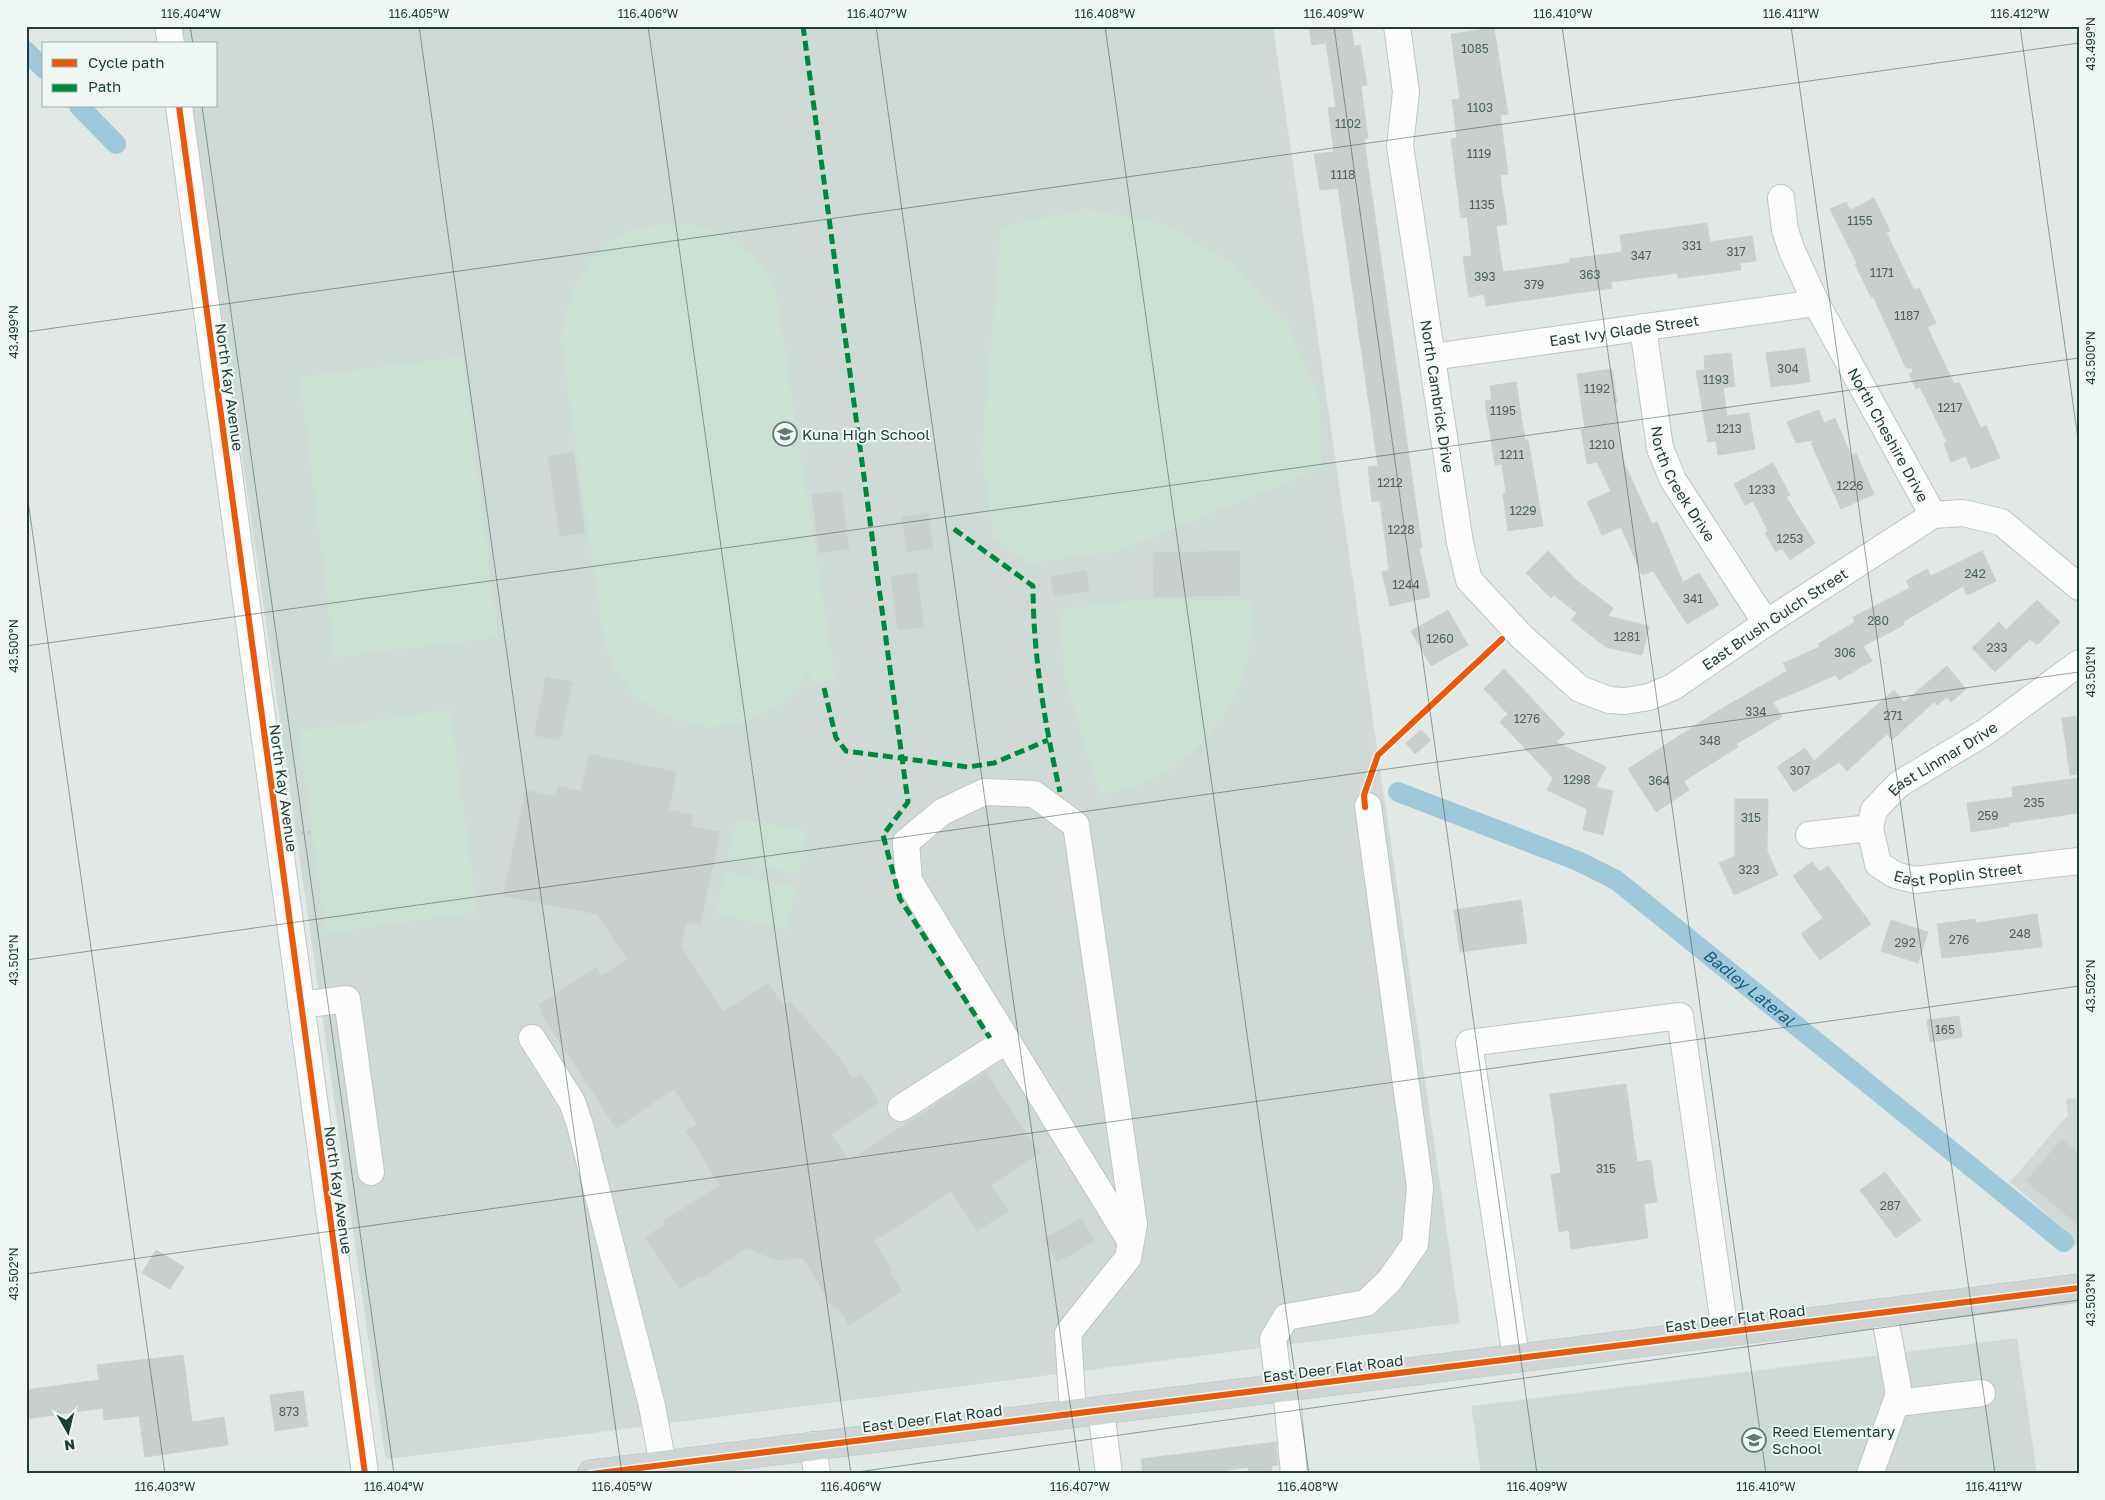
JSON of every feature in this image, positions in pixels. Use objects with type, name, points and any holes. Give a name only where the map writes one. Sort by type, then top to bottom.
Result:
[{"type":"main road","name":"East Deer Flat Road","points":[[591,1474],[2079,1288]]},
{"type":"street","points":[[168,26],[171,42]]},
{"type":"street","name":"North Cambrick Drive","points":[[1397,26],[1406,92],[1400,146],[1460,543],[1468,580],[1522,637],[1580,689],[1609,700]]},
{"type":"street","name":"North Kay Avenue","points":[[179,108],[365,1474]]},
{"type":"street","name":"North Cheshire Drive","points":[[1781,198],[1792,252],[1816,302],[1932,515],[1963,513],[2001,522],[2079,587]]},
{"type":"street","name":"East Ivy Glade Street","points":[[1432,357],[1816,302]]},
{"type":"street","name":"North Creek Drive","points":[[1643,327],[1660,448],[1663,456],[1673,480],[1766,623]]},
{"type":"street","name":"East Brush Gulch Street","points":[[1609,700],[1625,701],[1649,697],[1673,687],[1766,623],[1932,515]]},
{"type":"street","name":"East Linmar Drive","points":[[1870,828],[1874,810],[1899,784],[1984,733],[2079,663]]},
{"type":"street","points":[[1073,1413],[1068,1332],[1128,1258],[1131,1242],[1134,1224],[1076,825],[1034,794],[984,792],[942,812],[906,842],[909,880],[1131,1242]]},
{"type":"street","points":[[1294,1474],[1273,1338],[1286,1317],[1366,1303],[1389,1282],[1415,1244],[1420,1187],[1368,806]]},
{"type":"street","points":[[1809,835],[1870,828]]},
{"type":"street","name":"East Poplin Street","points":[[1870,828],[1878,864],[1895,874],[1915,880],[2079,861]]},
{"type":"street","points":[[301,1005],[347,999],[371,1172]]},
{"type":"street","points":[[1516,1358],[1469,1043],[1680,1016],[1725,1332]]},
{"type":"street","points":[[532,1038],[572,1102],[580,1125],[652,1406],[663,1464]]},
{"type":"street","points":[[902,1108],[1007,1040]]},
{"type":"street","points":[[1870,1474],[1898,1394],[1884,1312]]},
{"type":"street","points":[[1898,1394],[1905,1402],[1914,1403],[1982,1393]]},
{"type":"street","points":[[1100,1410],[1109,1474]]},
{"type":"street","points":[[813,1445],[817,1474]]},
{"type":"path","points":[[296,834],[312,832]]},
{"type":"shaded area","name":"Kuna High School","points":[[181,26],[1273,26],[1460,1323],[388,1459],[385,1456],[192,108],[218,108],[218,42],[183,42]]},
{"type":"shaded area","points":[[2079,1098],[2079,1245],[2072,1246],[2069,1233],[2010,1182],[2068,1115],[2066,1099]]},
{"type":"shaded area","name":"Reed Elementary School","points":[[2017,1338],[2037,1474],[1481,1474],[1471,1406]]},
{"type":"green space","points":[[1087,209],[1166,225],[1233,264],[1287,324],[1319,398],[1322,468],[1118,551],[1028,563],[994,537],[982,454],[1001,227]]},
{"type":"green space","points":[[659,224],[694,225],[727,237],[755,258],[775,287],[835,680],[811,683],[809,672],[780,704],[747,722],[709,727],[672,719],[639,699],[615,670],[604,641],[561,339],[573,292],[588,265],[598,253],[625,234]]},
{"type":"green space","points":[[463,357],[498,637],[335,657],[300,377]]},
{"type":"green space","points":[[1251,600],[1249,648],[1246,667],[1235,694],[1214,728],[1185,757],[1169,769],[1133,787],[1100,795],[1065,677],[1059,616],[1067,609],[1129,601]]},
{"type":"green space","points":[[450,710],[477,912],[326,933],[299,731]]},
{"type":"green space","points":[[737,818],[807,832],[798,874],[728,859]]},
{"type":"green space","points":[[725,872],[795,887],[787,929],[716,914]]},
{"type":"building","points":[[1309,26],[1351,26],[1354,46],[1360,45],[1367,85],[1361,86],[1368,138],[1364,139],[1422,548],[1419,548],[1430,597],[1390,606],[1382,572],[1389,570],[1380,501],[1372,502],[1368,467],[1378,466],[1338,188],[1320,190],[1314,154],[1334,152],[1328,108],[1336,107],[1326,43],[1312,45]]},
{"type":"building","points":[[1494,28],[1508,114],[1500,115],[1508,174],[1500,175],[1507,224],[1496,226],[1503,272],[1570,263],[1569,259],[1622,252],[1620,235],[1707,223],[1710,242],[1752,236],[1756,261],[1740,263],[1741,270],[1678,278],[1677,273],[1611,282],[1612,288],[1486,306],[1484,294],[1469,297],[1463,257],[1472,256],[1467,217],[1461,218],[1451,139],[1457,138],[1452,100],[1460,99],[1451,34]]},
{"type":"building","points":[[1874,198],[1890,231],[1886,232],[1914,290],[1919,288],[1936,323],[1927,327],[1954,384],[1959,382],[1981,428],[1986,425],[2000,458],[1971,469],[1966,456],[1951,462],[1944,443],[1947,442],[1920,387],[1916,389],[1909,374],[1913,372],[1912,368],[1906,368],[1873,296],[1871,297],[1855,264],[1857,263],[1830,209],[1846,202],[1850,210]]},
{"type":"building","points":[[1805,348],[1810,382],[1771,387],[1766,353]]},
{"type":"building","points":[[1731,353],[1735,386],[1723,388],[1727,416],[1749,413],[1755,449],[1718,455],[1716,441],[1708,442],[1696,371],[1705,370],[1704,356]]},
{"type":"building","points":[[1612,369],[1617,403],[1614,403],[1624,463],[1652,524],[1657,522],[1683,582],[1699,573],[1719,605],[1687,624],[1653,571],[1642,575],[1621,527],[1602,535],[1587,502],[1611,491],[1597,462],[1587,464],[1581,429],[1585,429],[1577,374]]},
{"type":"building","points":[[1516,382],[1525,440],[1528,440],[1543,526],[1508,531],[1503,494],[1506,493],[1502,464],[1495,465],[1485,401],[1492,400],[1490,386]]},
{"type":"building","points":[[1819,410],[1824,423],[1835,418],[1851,456],[1856,453],[1874,494],[1841,509],[1811,443],[1817,440],[1796,443],[1787,422]]},
{"type":"building","points":[[573,452],[585,533],[560,536],[548,456]]},
{"type":"building","points":[[1773,463],[1790,495],[1786,497],[1815,543],[1790,560],[1782,548],[1776,552],[1765,533],[1768,531],[1753,501],[1745,505],[1734,484]]},
{"type":"building","points":[[841,491],[849,549],[819,553],[812,495]]},
{"type":"building","points":[[928,514],[933,548],[907,552],[902,517]]},
{"type":"building","points":[[1239,551],[1240,595],[1154,597],[1153,553]]},
{"type":"building","points":[[1548,551],[1576,580],[1613,608],[1608,616],[1649,626],[1642,655],[1606,647],[1571,620],[1577,613],[1554,595],[1551,598],[1526,573]]},
{"type":"building","points":[[1982,551],[1996,581],[1967,595],[1963,586],[1903,622],[1904,625],[1863,646],[1872,661],[1839,680],[1836,675],[1773,702],[1782,717],[1736,744],[1738,747],[1684,781],[1689,790],[1656,812],[1628,769],[1716,712],[1787,671],[1783,663],[1820,647],[1818,644],[1855,622],[1853,617],[1910,588],[1906,581],[1927,569],[1931,576]]},
{"type":"building","points":[[1086,571],[1089,591],[1054,596],[1051,576]]},
{"type":"building","points":[[917,573],[924,627],[898,630],[891,576]]},
{"type":"building","points":[[2037,600],[2060,622],[2037,645],[2030,639],[1995,672],[1972,648],[1999,622],[2006,630]]},
{"type":"building","points":[[1448,610],[1468,645],[1431,666],[1411,631]]},
{"type":"building","points":[[1947,666],[1966,689],[1951,702],[1947,697],[1937,705],[1934,702],[1892,740],[1887,734],[1847,771],[1839,762],[1794,792],[1777,767],[1805,748],[1814,761],[1894,690],[1904,702]]},
{"type":"building","points":[[1504,669],[1565,734],[1556,742],[1606,767],[1596,787],[1613,791],[1603,835],[1583,830],[1587,809],[1547,790],[1553,778],[1500,722],[1508,714],[1484,689]]},
{"type":"building","points":[[546,677],[572,682],[560,740],[534,735]]},
{"type":"building","points":[[2079,716],[2079,774],[2070,775],[2062,718]]},
{"type":"building","points":[[1421,730],[1431,740],[1415,754],[1406,743]]},
{"type":"building","points":[[589,754],[677,772],[668,810],[693,815],[690,826],[720,832],[700,925],[686,922],[681,947],[723,1012],[768,983],[783,1006],[790,1001],[841,1060],[853,1079],[861,1074],[879,1102],[831,1134],[849,1161],[986,1072],[1039,1153],[991,1185],[1008,1211],[977,1231],[951,1191],[874,1241],[892,1270],[890,1272],[902,1291],[849,1325],[837,1306],[834,1308],[803,1258],[775,1260],[747,1248],[702,1278],[700,1276],[680,1289],[645,1237],[666,1224],[664,1221],[720,1185],[686,1131],[697,1124],[674,1089],[616,1128],[542,1015],[544,1013],[538,1005],[596,968],[601,976],[627,959],[597,914],[503,896],[526,790],[555,797],[558,786],[581,791]]},
{"type":"building","points":[[2079,778],[2079,813],[2009,823],[2009,826],[1971,832],[1967,803],[2013,797],[2012,787]]},
{"type":"building","points":[[1735,799],[1768,799],[1767,851],[1778,875],[1734,895],[1719,863],[1735,856]]},
{"type":"building","points":[[1812,862],[1820,872],[1828,866],[1871,924],[1820,960],[1801,934],[1823,918],[1793,876]]},
{"type":"building","points":[[1521,900],[1527,943],[1460,952],[1454,910]]},
{"type":"building","points":[[2037,914],[2042,947],[1942,958],[1937,924],[1975,919],[1976,923]]},
{"type":"building","points":[[1891,920],[1928,932],[1918,963],[1881,951]]},
{"type":"building","points":[[1959,1016],[1962,1037],[1930,1042],[1927,1020]]},
{"type":"building","points":[[1626,1084],[1637,1162],[1651,1160],[1657,1202],[1644,1204],[1648,1238],[1571,1249],[1569,1230],[1559,1232],[1551,1175],[1561,1173],[1550,1094]]},
{"type":"building","points":[[2062,1139],[2079,1154],[2079,1226],[2026,1181]]},
{"type":"building","points":[[1885,1172],[1921,1220],[1896,1238],[1860,1190]]},
{"type":"building","points":[[1081,1218],[1095,1241],[1057,1262],[1044,1239]]},
{"type":"building","points":[[156,1250],[184,1267],[170,1289],[142,1273]]},
{"type":"building","points":[[183,1355],[192,1422],[224,1417],[228,1445],[145,1457],[139,1416],[104,1420],[103,1408],[26,1419],[26,1390],[99,1380],[97,1365]]},
{"type":"building","points":[[303,1391],[308,1426],[275,1431],[270,1395]]},
{"type":"building","points":[[1276,1442],[1278,1465],[1271,1466],[1272,1474],[1249,1474],[1248,1467],[1214,1472],[1214,1474],[1143,1474],[1141,1459]]},
{"type":"waterway","name":"Badley Lateral","points":[[26,51],[42,67]]},
{"type":"waterway","name":"Badley Lateral","points":[[81,108],[116,144]]},
{"type":"waterway","name":"Badley Lateral","points":[[1398,792],[1578,861],[1616,880],[2064,1242]]},
{"type":"marked path","points":[[803,26],[908,802],[883,835],[900,899],[990,1038]]},
{"type":"marked path","points":[[954,529],[1033,586],[1035,638],[1041,690],[1060,792]]},
{"type":"marked path","points":[[824,688],[836,738],[846,751],[968,767],[994,763],[1048,740]]},
{"type":"cycle path","points":[[179,108],[365,1474]]},
{"type":"cycle path","points":[[1365,807],[1364,795],[1378,755],[1502,639]]},
{"type":"cycle path","points":[[591,1474],[2079,1288]]},
{"type":"place","name":"Kuna High School","points":[[785,434]]},
{"type":"place","name":"Reed Elementary School","points":[[1754,1440]]}]
